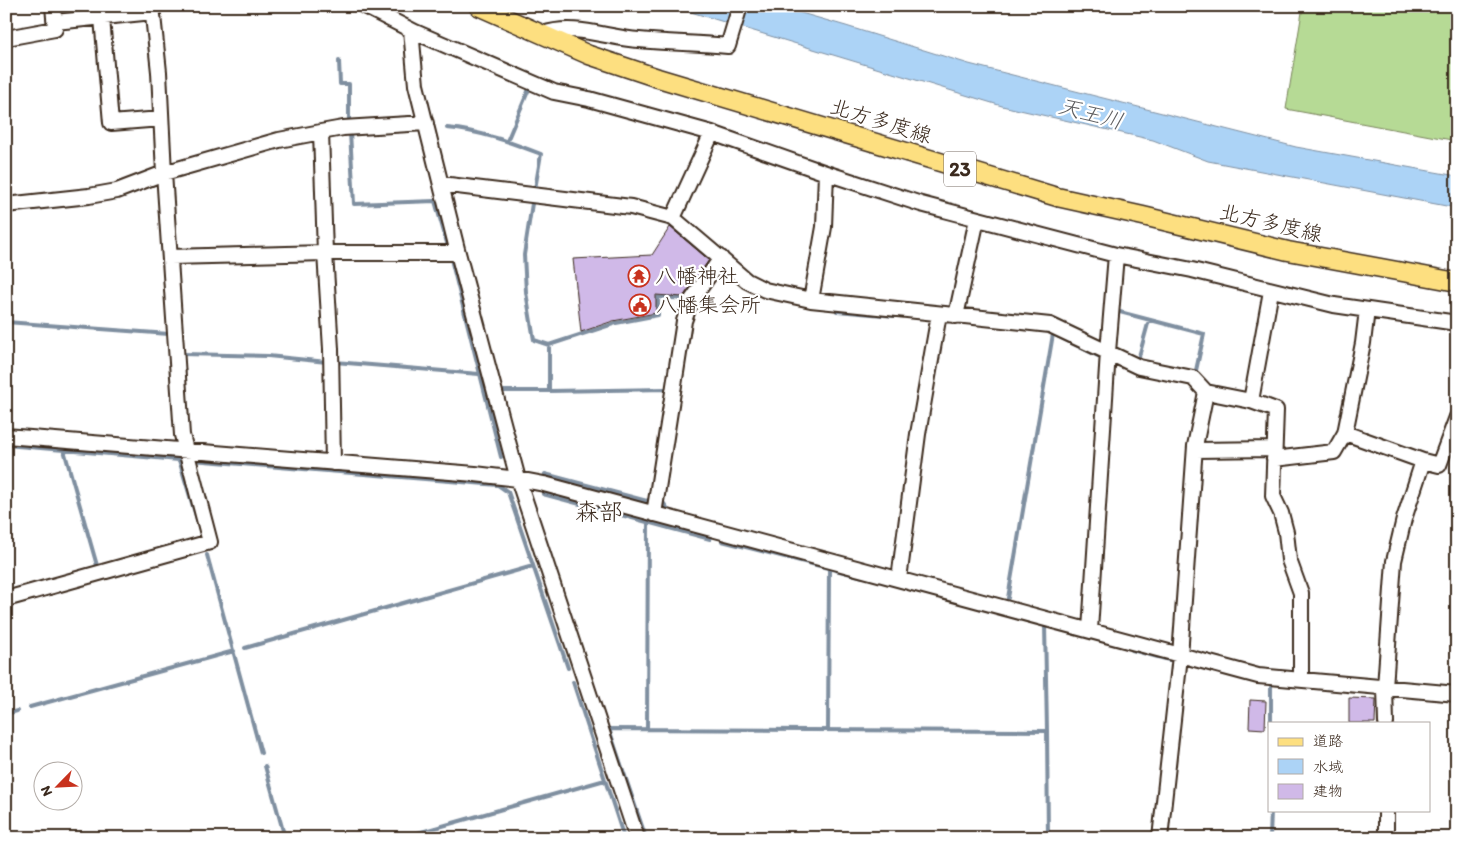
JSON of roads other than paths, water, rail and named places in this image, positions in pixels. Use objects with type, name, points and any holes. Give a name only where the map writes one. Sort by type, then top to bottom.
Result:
[{"type":"main road","name":"北方多度線","points":[[478,6],[590,56],[1057,198],[1143,216],[1288,251],[1457,282]]},
{"type":"street","points":[[6,38],[55,29],[53,6]]},
{"type":"street","points":[[364,6],[411,30],[554,92],[589,99],[712,133],[921,204],[1116,254],[1192,270],[1334,305],[1457,323]]},
{"type":"street","points":[[543,34],[553,31],[579,31],[637,40],[691,42],[728,46],[740,6]]},
{"type":"street","points":[[6,599],[210,542],[182,435],[159,72],[152,9],[102,18],[55,22]]},
{"type":"street","points":[[102,18],[111,123],[161,119]]},
{"type":"street","points":[[411,30],[416,85],[518,479],[637,838]]},
{"type":"street","points":[[6,205],[117,191],[164,174],[279,140],[343,128],[426,123]]},
{"type":"street","points":[[321,132],[325,253],[331,349],[333,463]]},
{"type":"street","points":[[673,218],[712,133]]},
{"type":"street","points":[[810,300],[824,228],[826,173]]},
{"type":"street","points":[[442,184],[631,207],[673,218],[747,281],[765,290],[810,300],[1050,325],[1140,368],[1193,378],[1206,392],[1251,400],[1276,410],[1274,496],[1286,532],[1289,560],[1301,594],[1301,679]]},
{"type":"street","points":[[956,316],[977,219]]},
{"type":"street","points":[[170,257],[325,253],[458,253]]},
{"type":"street","points":[[1090,630],[1116,254]]},
{"type":"street","points":[[654,514],[684,321],[691,301],[722,258]]},
{"type":"street","points":[[1251,400],[1271,291]]},
{"type":"street","points":[[1195,450],[1274,454],[1334,452],[1346,433],[1363,343],[1367,310]]},
{"type":"street","points":[[898,579],[918,434],[939,314]]},
{"type":"street","points":[[1160,838],[1180,656],[1195,450],[1206,392]]},
{"type":"street","points":[[1346,433],[1439,465],[1457,417]]},
{"type":"street","points":[[6,436],[518,479],[544,484],[1258,676],[1457,694]]},
{"type":"street","points":[[1386,722],[1385,687],[1394,561],[1404,519],[1423,460]]},
{"type":"street","points":[[1386,812],[1386,838]]},
{"type":"water","name":"天王川","points":[[671,6],[777,6],[969,64],[1296,147],[1457,176],[1457,208],[1208,161],[1153,140],[1002,106]]},
{"type":"waterway","points":[[339,61],[340,84],[349,84],[349,122]]},
{"type":"waterway","points":[[507,141],[529,89]]},
{"type":"waterway","points":[[447,128],[484,134],[541,154],[535,189]]},
{"type":"waterway","points":[[350,132],[354,204],[435,201],[447,243]]},
{"type":"waterway","points":[[533,197],[524,255],[526,292],[534,340],[549,345],[549,391],[667,389],[667,393]]},
{"type":"waterway","points":[[451,259],[501,457]]},
{"type":"waterway","points":[[549,345],[616,323],[658,315],[658,297],[686,299]]},
{"type":"waterway","points":[[837,311],[895,316]]},
{"type":"waterway","points":[[1116,311],[1204,334],[1195,375]]},
{"type":"waterway","points":[[1138,360],[1149,320]]},
{"type":"waterway","points":[[6,322],[169,335]]},
{"type":"waterway","points":[[1008,598],[1053,334],[1100,357]]},
{"type":"waterway","points":[[182,354],[268,356],[327,362]]},
{"type":"waterway","points":[[335,362],[479,374]]},
{"type":"waterway","points":[[504,391],[549,391]]},
{"type":"waterway","points":[[6,445],[179,460],[201,533]]},
{"type":"waterway","points":[[64,450],[98,569]]},
{"type":"waterway","points":[[192,460],[498,485],[508,492],[568,668]]},
{"type":"waterway","points":[[544,478],[545,474],[647,501],[651,496]]},
{"type":"waterway","points":[[543,494],[710,539]]},
{"type":"waterway","points":[[663,499],[662,501],[667,508]]},
{"type":"waterway","points":[[647,729],[648,521]]},
{"type":"waterway","points":[[722,541],[863,577]]},
{"type":"waterway","points":[[207,555],[261,753]]},
{"type":"waterway","points":[[245,648],[533,566]]},
{"type":"waterway","points":[[828,730],[829,568]]},
{"type":"waterway","points":[[646,838],[609,729],[1047,731],[1045,625],[1049,627]]},
{"type":"waterway","points":[[1132,650],[1169,660]]},
{"type":"waterway","points":[[30,707],[234,651]]},
{"type":"waterway","points":[[573,682],[624,838]]},
{"type":"waterway","points":[[1271,687],[1271,722]]},
{"type":"waterway","points":[[6,714],[17,711]]},
{"type":"waterway","points":[[1047,731],[1048,838]]},
{"type":"waterway","points":[[265,766],[285,838]]},
{"type":"waterway","points":[[400,838],[605,780]]},
{"type":"waterway","points":[[1270,838],[1271,812]]},
{"type":"place","name":"八幡神社","points":[[639,276]]},
{"type":"place","name":"八幡集会所","points":[[640,305]]},
{"type":"district","name":"森部","points":[[599,512]]}]
